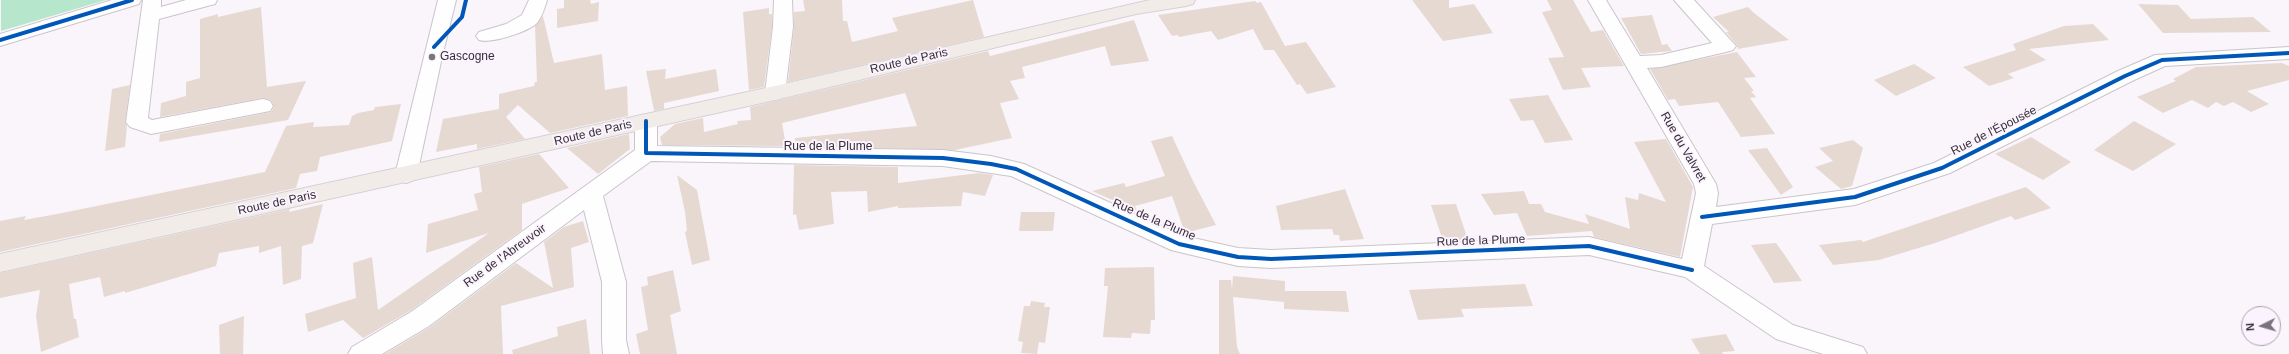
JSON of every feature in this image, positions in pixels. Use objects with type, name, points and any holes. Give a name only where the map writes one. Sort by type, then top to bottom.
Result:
[{"type":"main road","name":"Route de Paris","points":[[0,263],[775,93],[1136,8],[1186,0]]},
{"type":"street","points":[[0,40],[132,0]]},
{"type":"street","points":[[208,0],[151,8],[137,122],[151,127],[263,106]]},
{"type":"street","points":[[406,175],[432,57],[447,0]]},
{"type":"street","points":[[486,36],[513,28],[530,19],[538,0]]},
{"type":"street","points":[[775,93],[783,27],[783,0]]},
{"type":"street","name":"Rue du Valvret","points":[[1597,0],[1705,184],[1707,193],[1692,270]]},
{"type":"street","points":[[1634,63],[1661,61],[1726,46],[1683,0]]},
{"type":"street","name":"Rue de l'Épousée","points":[[1702,217],[1855,197],[1942,168],[2125,76],[2162,60],[2289,53]]},
{"type":"street","points":[[646,121],[646,153]]},
{"type":"street","name":"Rue de l'Abreuvoir","points":[[361,354],[420,319],[646,153]]},
{"type":"street","name":"Rue de la Plume","points":[[646,153],[943,158],[991,164],[1016,169],[1179,244],[1238,257],[1271,259],[1589,246],[1692,270]]},
{"type":"street","points":[[591,193],[614,282],[614,340],[616,354]]},
{"type":"street","points":[[1692,270],[1786,332],[1854,354]]},
{"type":"green space","points":[[1,0],[106,0],[1,31]]},
{"type":"building","points":[[564,0],[590,0],[591,4],[599,2],[598,21],[557,28],[557,9],[564,8]]},
{"type":"building","points":[[803,0],[842,0],[843,21],[847,21],[852,42],[898,31],[892,18],[973,0],[984,37],[788,82],[794,27],[794,12],[805,11]]},
{"type":"building","points":[[1412,0],[1449,0],[1449,8],[1474,4],[1493,33],[1443,41]]},
{"type":"building","points":[[1547,0],[1573,0],[1591,32],[1603,30],[1624,66],[1581,68],[1591,87],[1563,90],[1548,58],[1564,57],[1542,12],[1552,10]]},
{"type":"building","points":[[1255,1],[1257,3],[1261,2],[1285,46],[1306,42],[1336,87],[1307,94],[1300,84],[1297,85],[1274,50],[1264,50],[1253,29],[1218,40],[1211,31],[1179,37],[1178,35],[1172,36],[1158,15]]},
{"type":"building","points":[[2138,4],[2178,5],[2191,19],[2253,17],[2271,32],[2163,33]]},
{"type":"building","points":[[261,7],[267,87],[306,81],[288,120],[159,142],[160,134],[271,112],[274,107],[271,100],[263,98],[160,117],[161,103],[186,96],[186,82],[200,78],[200,19],[218,14],[218,17]]},
{"type":"building","points":[[1748,7],[1789,40],[1738,49],[1737,45],[1726,32],[1729,32],[1713,17]]},
{"type":"building","points":[[769,8],[769,14],[772,14],[772,27],[764,87],[749,90],[743,12]]},
{"type":"building","points":[[1652,15],[1662,45],[1667,44],[1672,51],[1641,54],[1621,18]]},
{"type":"building","points":[[543,16],[554,63],[602,54],[605,90],[627,86],[628,116],[550,133],[518,105],[506,117],[525,139],[477,149],[477,144],[436,152],[443,119],[499,109],[499,94],[534,86],[535,82],[537,82],[535,26]]},
{"type":"building","points":[[1134,20],[1149,61],[1111,66],[1105,46],[1022,67],[1025,78],[1010,81],[1019,99],[1000,103],[1012,138],[955,150],[795,146],[795,138],[917,126],[905,93],[782,123],[786,146],[662,145],[660,137],[675,124],[703,118],[704,132],[738,124],[737,121],[751,120],[750,107],[988,51],[990,56]]},
{"type":"building","points":[[2093,24],[2109,40],[2029,49],[2046,60],[2008,74],[2014,78],[1989,86],[1963,67],[2016,50],[2013,44],[2064,26]]},
{"type":"building","points":[[1737,52],[1756,77],[1744,78],[1754,91],[1751,91],[1756,97],[1750,98],[1775,134],[1741,137],[1718,102],[1679,106],[1675,99],[1668,100],[1650,69]]},
{"type":"building","points":[[2282,63],[2289,66],[2289,80],[2247,91],[2269,104],[2251,112],[2233,102],[2224,106],[2216,102],[2208,108],[2192,100],[2163,113],[2137,97],[2176,81],[2173,79],[2196,67]]},
{"type":"building","points":[[1914,64],[1936,78],[1896,96],[1874,80]]},
{"type":"building","points":[[666,69],[665,79],[716,69],[719,91],[664,103],[664,109],[654,111],[646,71]]},
{"type":"building","points":[[130,85],[125,122],[127,125],[125,147],[105,151],[112,89]]},
{"type":"building","points":[[1548,95],[1573,140],[1545,143],[1533,120],[1521,121],[1509,99]]},
{"type":"building","points":[[401,104],[392,141],[320,157],[317,171],[300,174],[296,188],[0,252],[0,221],[26,216],[24,220],[57,214],[265,172],[286,126],[314,122],[313,127],[349,125],[352,116],[358,113],[374,110],[375,107]]},
{"type":"building","points":[[2134,121],[2176,144],[2133,171],[2094,150]]},
{"type":"building","points":[[629,134],[630,149],[598,174],[567,148]]},
{"type":"building","points":[[1172,136],[1216,225],[1185,233],[1172,196],[1135,206],[1137,211],[1092,191],[1124,183],[1126,187],[1165,176],[1151,141]]},
{"type":"building","points":[[2031,137],[2071,162],[2043,180],[1995,154]]},
{"type":"building","points":[[1666,139],[1693,187],[1680,257],[1594,237],[1592,231],[1527,236],[1517,213],[1494,215],[1481,194],[1524,191],[1529,204],[1541,204],[1545,212],[1589,224],[1585,214],[1630,229],[1625,197],[1638,200],[1639,193],[1666,202],[1634,142]]},
{"type":"building","points":[[1853,140],[1863,148],[1852,186],[1841,189],[1815,167],[1833,161],[1819,148]]},
{"type":"building","points":[[1767,148],[1793,187],[1781,195],[1748,150]]},
{"type":"building","points":[[539,154],[569,188],[522,204],[522,230],[410,311],[363,338],[343,320],[308,332],[305,314],[356,298],[353,263],[372,257],[378,310],[489,233],[426,253],[428,224],[478,210],[474,194],[482,192],[479,167]]},
{"type":"building","points":[[794,165],[898,167],[898,183],[979,173],[993,175],[985,196],[963,192],[961,206],[898,208],[898,206],[868,212],[867,191],[831,192],[834,224],[799,230],[796,214],[793,215]]},
{"type":"building","points":[[677,175],[697,190],[710,260],[692,265],[685,232],[687,231],[685,212]]},
{"type":"building","points":[[2026,187],[2051,208],[2015,220],[2011,216],[1935,243],[1879,260],[1833,265],[1819,245],[1861,240],[1863,242]]},
{"type":"building","points":[[1345,189],[1364,239],[1340,241],[1339,235],[1334,235],[1332,229],[1281,230],[1276,206]]},
{"type":"building","points":[[323,204],[313,243],[302,246],[301,279],[283,285],[281,246],[259,253],[259,246],[219,253],[216,266],[125,293],[125,291],[104,297],[100,277],[69,284],[74,319],[76,319],[79,337],[41,352],[36,316],[40,290],[0,298],[0,273],[290,209],[289,212]]},
{"type":"building","points":[[1456,204],[1468,240],[1443,241],[1431,205]]},
{"type":"building","points":[[1021,212],[1055,212],[1053,231],[1019,231]]},
{"type":"building","points":[[583,221],[589,242],[571,248],[574,287],[501,306],[503,354],[385,354],[430,327],[516,263],[553,288],[544,242],[564,227]]},
{"type":"building","points":[[1776,243],[1802,281],[1774,283],[1751,245]]},
{"type":"building","points":[[1154,267],[1155,320],[1151,320],[1150,334],[1132,333],[1131,338],[1103,337],[1108,286],[1104,286],[1105,268]]},
{"type":"building","points":[[673,270],[681,311],[670,315],[677,354],[640,354],[636,334],[648,330],[641,287],[648,285],[647,277]]},
{"type":"building","points":[[1233,276],[1285,281],[1285,291],[1346,291],[1349,312],[1284,309],[1284,302],[1233,297],[1237,347],[1240,354],[1219,354],[1219,280],[1231,280],[1232,289]]},
{"type":"building","points":[[1525,284],[1533,306],[1461,309],[1464,317],[1418,320],[1409,290]]},
{"type":"building","points":[[1031,301],[1045,303],[1044,307],[1050,307],[1045,343],[1039,342],[1037,354],[1021,353],[1023,342],[1018,341],[1024,306],[1030,306]]},
{"type":"building","points":[[244,316],[243,354],[220,354],[219,325]]},
{"type":"building","points":[[586,319],[590,354],[513,354],[512,350],[558,336],[557,327]]},
{"type":"building","points":[[1726,334],[1735,351],[1722,352],[1723,354],[1700,354],[1691,339]]},
{"type":"cycle path","points":[[0,40],[132,0]]},
{"type":"cycle path","points":[[434,47],[462,17],[466,0]]},
{"type":"cycle path","points":[[1702,217],[1855,197],[1942,168],[2125,76],[2162,60],[2289,53]]},
{"type":"cycle path","points":[[646,121],[646,153],[943,158],[991,164],[1016,169],[1179,244],[1238,257],[1271,259],[1589,246],[1692,270]]},
{"type":"place","name":"Gascogne","points":[[432,57]]}]
